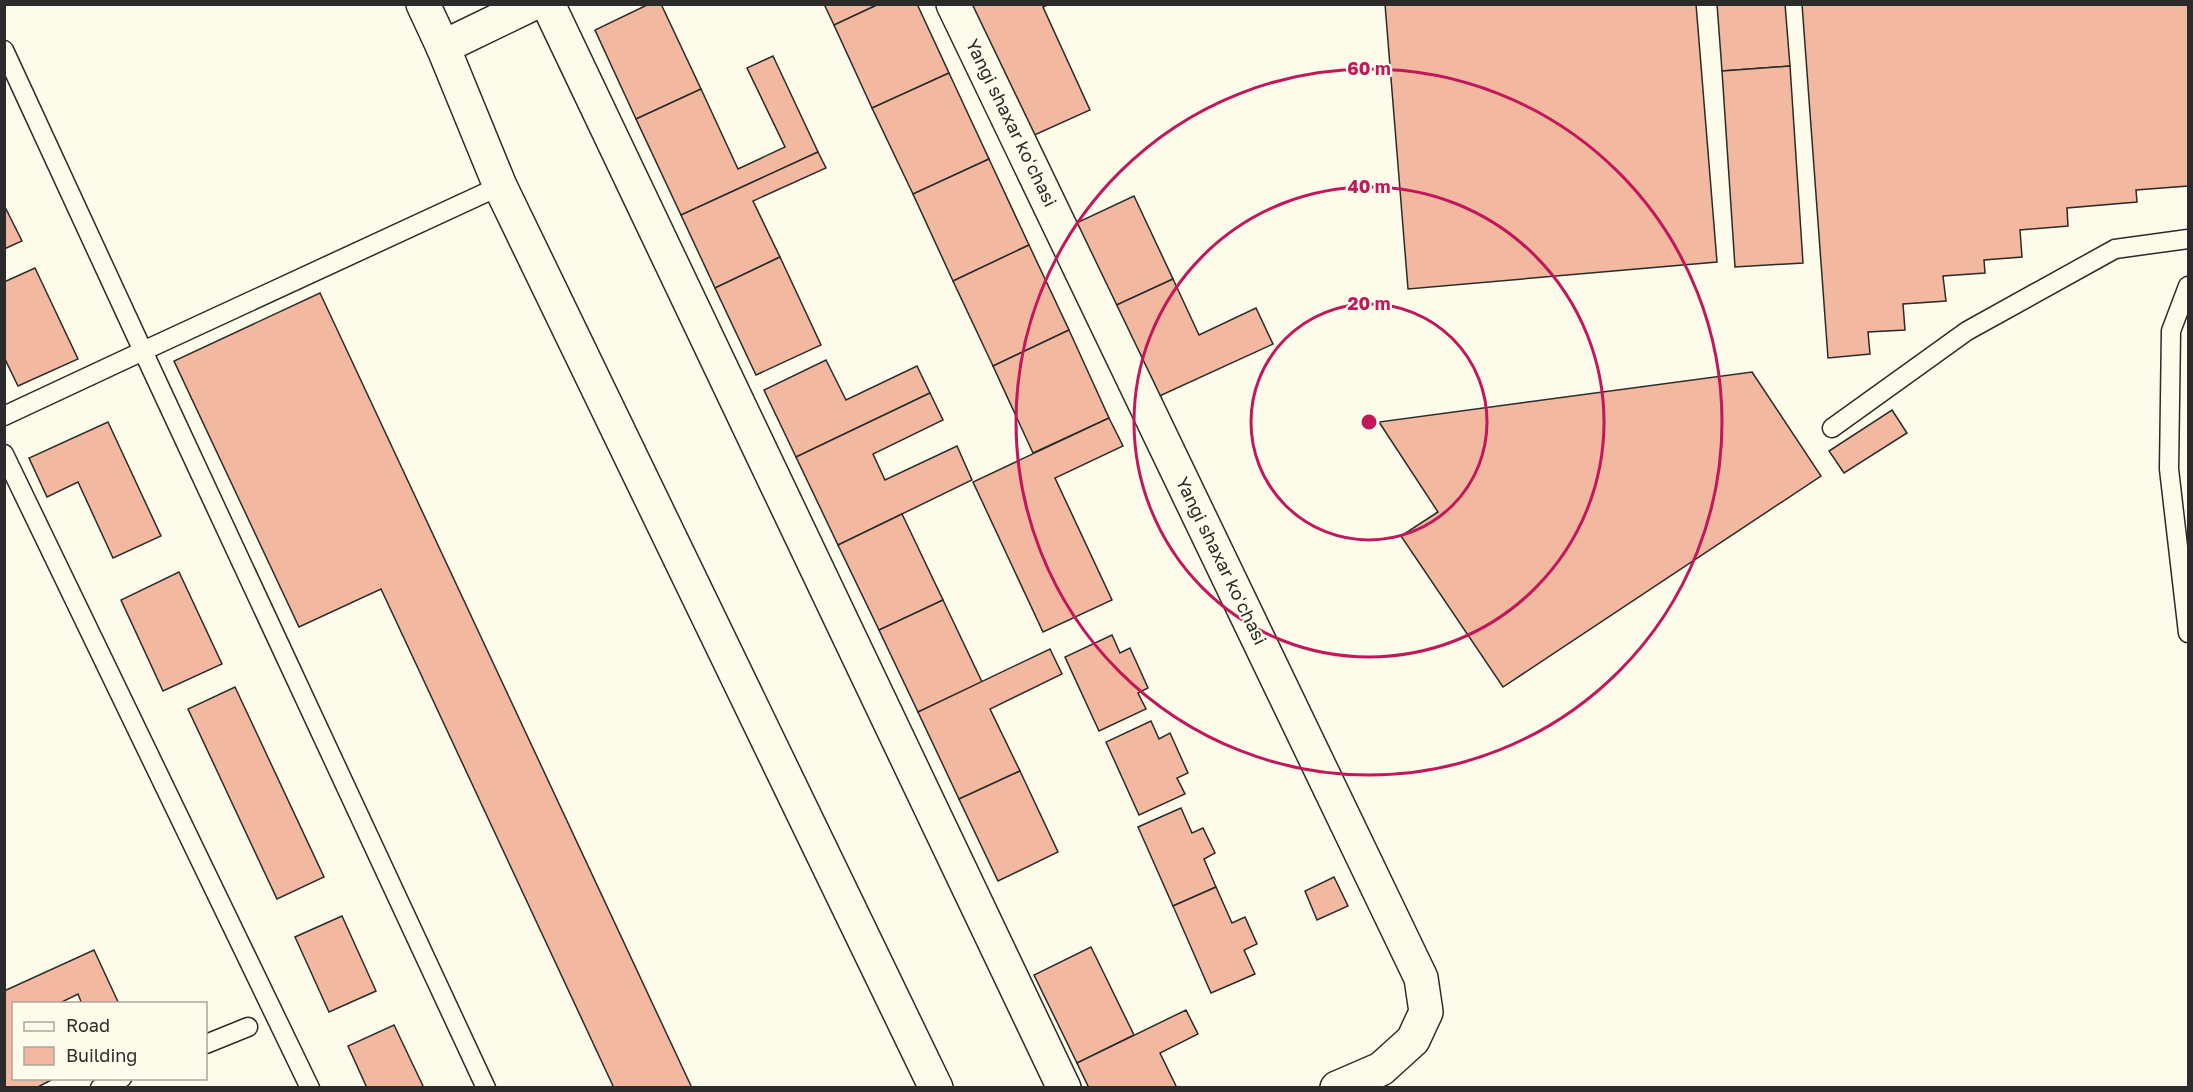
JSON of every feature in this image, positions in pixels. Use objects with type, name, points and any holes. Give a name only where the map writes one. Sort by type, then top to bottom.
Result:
[{"type":"street","points":[[423,4],[443,46],[500,186],[936,1088]]},
{"type":"street","points":[[443,46],[532,4]]},
{"type":"street","points":[[549,4],[1064,1088]]},
{"type":"street","name":"Yangi shaxar koʻchasi","points":[[953,4],[1421,978],[1426,1012],[1413,1040],[1381,1069],[1337,1088]]},
{"type":"lane","points":[[4,50],[486,1088]]},
{"type":"lane","points":[[4,416],[500,186]]},
{"type":"lane","points":[[1832,428],[1967,331],[2115,249],[2188,238]]},
{"type":"lane","points":[[2188,286],[2171,331],[2169,469],[2188,633]]},
{"type":"lane","points":[[4,454],[310,1088]]},
{"type":"lane","points":[[207,1044],[248,1027]]},
{"type":"lane","points":[[100,1088],[118,1080]]},
{"type":"building","points":[[649,4],[661,4],[701,89],[636,119],[595,30]]},
{"type":"building","points":[[824,4],[879,4],[834,25]]},
{"type":"building","points":[[879,4],[917,4],[949,73],[872,108],[834,25]]},
{"type":"building","points":[[970,4],[1049,4],[1043,7],[1090,110],[1030,137]]},
{"type":"building","points":[[1385,4],[1696,4],[1717,262],[1408,289]]},
{"type":"building","points":[[1717,4],[1785,4],[1790,66],[1722,71]]},
{"type":"building","points":[[1802,4],[2188,4],[2188,186],[2136,190],[2137,202],[2067,208],[2068,226],[2020,230],[2022,257],[1984,260],[1985,273],[1943,276],[1946,301],[1903,304],[1905,330],[1868,332],[1870,354],[1828,358]]},
{"type":"building","points":[[773,56],[818,152],[681,215],[636,119],[701,89],[738,169],[785,147],[747,68]]},
{"type":"building","points":[[1790,66],[1803,263],[1735,267],[1722,71]]},
{"type":"building","points":[[949,73],[989,159],[913,194],[872,108]]},
{"type":"building","points":[[818,152],[826,168],[753,201],[780,257],[715,288],[681,215]]},
{"type":"building","points":[[989,159],[1029,245],[953,281],[913,194]]},
{"type":"building","points":[[1134,196],[1173,279],[1110,308],[1072,225]]},
{"type":"building","points":[[4,205],[22,241],[4,249]]},
{"type":"building","points":[[1029,245],[1069,330],[993,366],[953,281]]},
{"type":"building","points":[[780,257],[821,345],[756,375],[715,288]]},
{"type":"building","points":[[35,268],[78,359],[18,386],[4,357],[4,282]]},
{"type":"building","points":[[1173,279],[1199,335],[1256,308],[1273,344],[1153,399],[1110,308]]},
{"type":"building","points":[[320,293],[692,1088],[614,1088],[381,589],[299,627],[174,361]]},
{"type":"building","points":[[1069,330],[1109,418],[1033,453],[993,366]]},
{"type":"building","points":[[826,360],[846,400],[917,366],[930,393],[796,457],[764,390]]},
{"type":"building","points":[[1752,372],[1821,476],[1503,687],[1401,536],[1438,512],[1379,422]]},
{"type":"building","points":[[930,393],[943,420],[873,454],[885,480],[957,446],[972,480],[838,545],[796,457]]},
{"type":"building","points":[[1892,410],[1907,433],[1844,473],[1829,451]]},
{"type":"building","points":[[1109,418],[1123,446],[1055,478],[1112,600],[1043,632],[973,482]]},
{"type":"building","points":[[108,422],[161,536],[113,558],[78,482],[47,497],[29,458]]},
{"type":"building","points":[[902,514],[943,600],[879,630],[838,545]]},
{"type":"building","points":[[179,572],[222,664],[163,691],[121,600]]},
{"type":"building","points":[[943,600],[982,682],[918,712],[879,630]]},
{"type":"building","points":[[1112,635],[1120,653],[1130,648],[1148,688],[1138,693],[1146,709],[1099,731],[1065,657]]},
{"type":"building","points":[[1050,649],[1062,674],[990,709],[1020,771],[959,799],[918,712]]},
{"type":"building","points":[[235,687],[324,877],[277,899],[188,709]]},
{"type":"building","points":[[1151,721],[1159,739],[1170,733],[1188,773],[1177,778],[1185,794],[1139,815],[1106,742]]},
{"type":"building","points":[[1020,771],[1058,852],[998,881],[959,799]]},
{"type":"building","points":[[1181,808],[1192,833],[1203,828],[1215,853],[1204,859],[1216,887],[1173,906],[1138,827]]},
{"type":"building","points":[[1334,877],[1348,906],[1317,920],[1305,891]]},
{"type":"building","points":[[1216,887],[1232,923],[1245,917],[1257,944],[1244,950],[1255,974],[1211,993],[1173,906]]},
{"type":"building","points":[[342,916],[376,991],[329,1012],[295,937]]},
{"type":"building","points":[[1091,947],[1134,1035],[1077,1063],[1034,975]]},
{"type":"building","points":[[94,950],[118,1002],[81,1002],[78,994],[62,1002],[12,1002],[12,1080],[51,1080],[36,1088],[4,1088],[4,991]]},
{"type":"building","points":[[1186,1010],[1198,1034],[1160,1053],[1177,1088],[1089,1088],[1077,1063]]},
{"type":"building","points":[[394,1025],[424,1088],[367,1088],[348,1046]]}]
